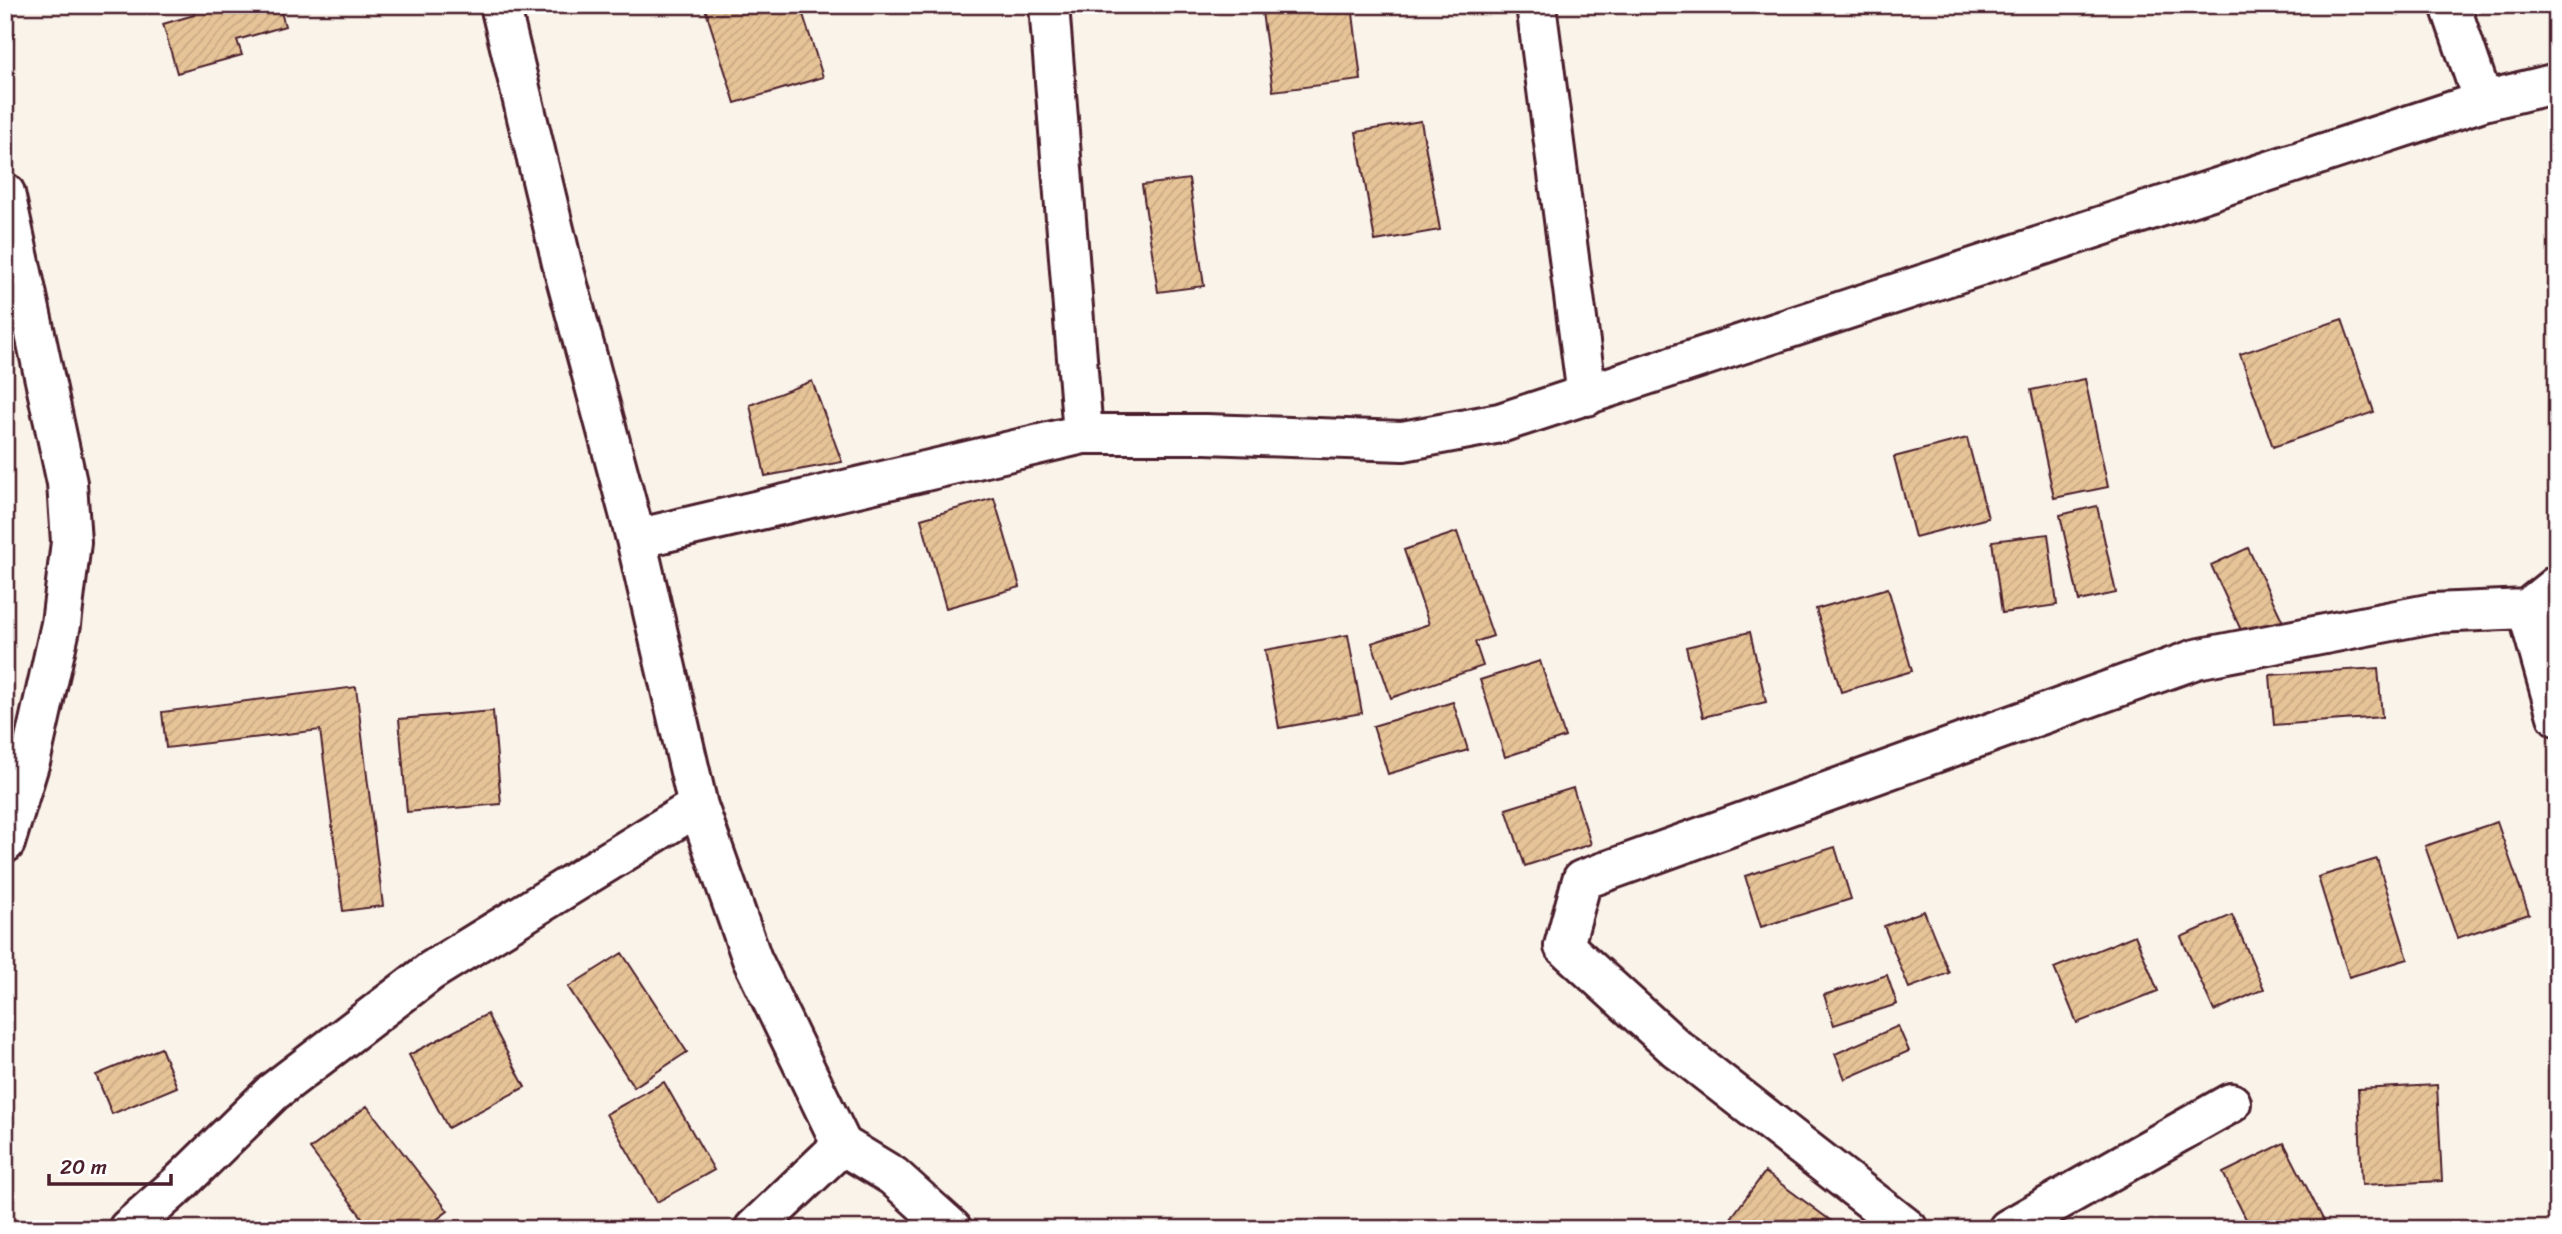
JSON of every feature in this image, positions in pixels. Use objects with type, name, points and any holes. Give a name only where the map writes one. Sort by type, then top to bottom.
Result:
[{"type":"street","points":[[500,5],[562,262],[636,539],[698,806],[752,959],[842,1145],[893,1177],[952,1229]]},
{"type":"street","points":[[1049,5],[1083,434]]},
{"type":"street","points":[[1536,5],[1587,396]]},
{"type":"street","points":[[2450,5],[2483,101]]},
{"type":"street","points":[[636,539],[1083,434],[1206,434],[1403,441],[1500,424],[2483,101],[2557,83]]},
{"type":"street","points":[[5,193],[67,483],[71,542],[61,624],[31,758],[5,843]]},
{"type":"street","points":[[1908,1229],[1676,1048],[1564,947],[1582,880],[2196,659],[2433,613],[2527,609],[2557,585]]},
{"type":"street","points":[[2527,609],[2557,716]]},
{"type":"street","points":[[128,1229],[181,1182],[273,1092],[430,971],[698,806]]},
{"type":"street","points":[[2008,1229],[2231,1103]]},
{"type":"street","points":[[754,1229],[842,1145]]},
{"type":"building","points":[[191,5],[279,5],[285,26],[237,40],[242,55],[177,73],[163,24],[194,15]]},
{"type":"building","points":[[704,5],[800,5],[823,77],[735,103]]},
{"type":"building","points":[[1261,5],[1352,5],[1361,80],[1273,91]]},
{"type":"building","points":[[1421,121],[1440,230],[1375,241],[1356,132]]},
{"type":"building","points":[[1189,179],[1204,286],[1158,292],[1142,185]]},
{"type":"building","points":[[2342,319],[2374,412],[2273,447],[2240,354]]},
{"type":"building","points":[[2085,379],[2108,487],[2054,498],[2031,390]]},
{"type":"building","points":[[812,381],[842,462],[765,476],[750,405]]},
{"type":"building","points":[[1967,438],[1988,518],[1915,537],[1894,457]]},
{"type":"building","points":[[994,498],[1020,587],[946,608],[921,519]]},
{"type":"building","points":[[2097,506],[2116,593],[2079,601],[2060,515]]},
{"type":"building","points":[[1457,532],[1493,636],[1475,642],[1483,666],[1391,698],[1372,643],[1429,624],[1404,550]]},
{"type":"building","points":[[2048,534],[2057,605],[2002,613],[1992,541]]},
{"type":"building","points":[[2248,548],[2283,622],[2245,639],[2211,565]]},
{"type":"building","points":[[1888,588],[1912,671],[1841,692],[1816,609]]},
{"type":"building","points":[[1750,632],[1766,702],[1703,717],[1686,647]]},
{"type":"building","points":[[1348,635],[1362,713],[1279,728],[1265,650]]},
{"type":"building","points":[[1540,661],[1565,737],[1505,757],[1480,680]]},
{"type":"building","points":[[2378,668],[2382,717],[2274,725],[2270,675]]},
{"type":"building","points":[[356,687],[383,906],[343,911],[320,730],[166,748],[162,712]]},
{"type":"building","points":[[1453,702],[1468,750],[1388,774],[1373,726]]},
{"type":"building","points":[[493,711],[501,804],[407,812],[399,719]]},
{"type":"building","points":[[1573,788],[1591,844],[1525,866],[1506,809]]},
{"type":"building","points":[[2497,822],[2529,914],[2457,938],[2425,846]]},
{"type":"building","points":[[1835,847],[1851,899],[1761,927],[1745,876]]},
{"type":"building","points":[[2377,859],[2408,959],[2349,977],[2318,877]]},
{"type":"building","points":[[1924,911],[1949,973],[1909,988],[1884,926]]},
{"type":"building","points":[[2232,915],[2264,989],[2214,1011],[2181,937]]},
{"type":"building","points":[[2135,935],[2158,991],[2077,1023],[2054,968]]},
{"type":"building","points":[[622,953],[687,1052],[634,1087],[568,987]]},
{"type":"building","points":[[1887,975],[1897,1004],[1834,1025],[1824,995]]},
{"type":"building","points":[[487,1014],[525,1087],[448,1128],[409,1055]]},
{"type":"building","points":[[1898,1026],[1909,1051],[1845,1079],[1835,1054]]},
{"type":"building","points":[[161,1048],[177,1087],[112,1114],[96,1075]]},
{"type":"building","points":[[664,1082],[714,1170],[657,1202],[606,1114]]},
{"type":"building","points":[[2437,1085],[2442,1181],[2362,1185],[2358,1089]]},
{"type":"building","points":[[367,1106],[448,1211],[424,1229],[371,1229],[310,1149]]},
{"type":"building","points":[[2284,1143],[2327,1227],[2323,1229],[2251,1229],[2223,1173]]},
{"type":"building","points":[[1765,1172],[1842,1229],[1745,1229],[1731,1218]]}]
